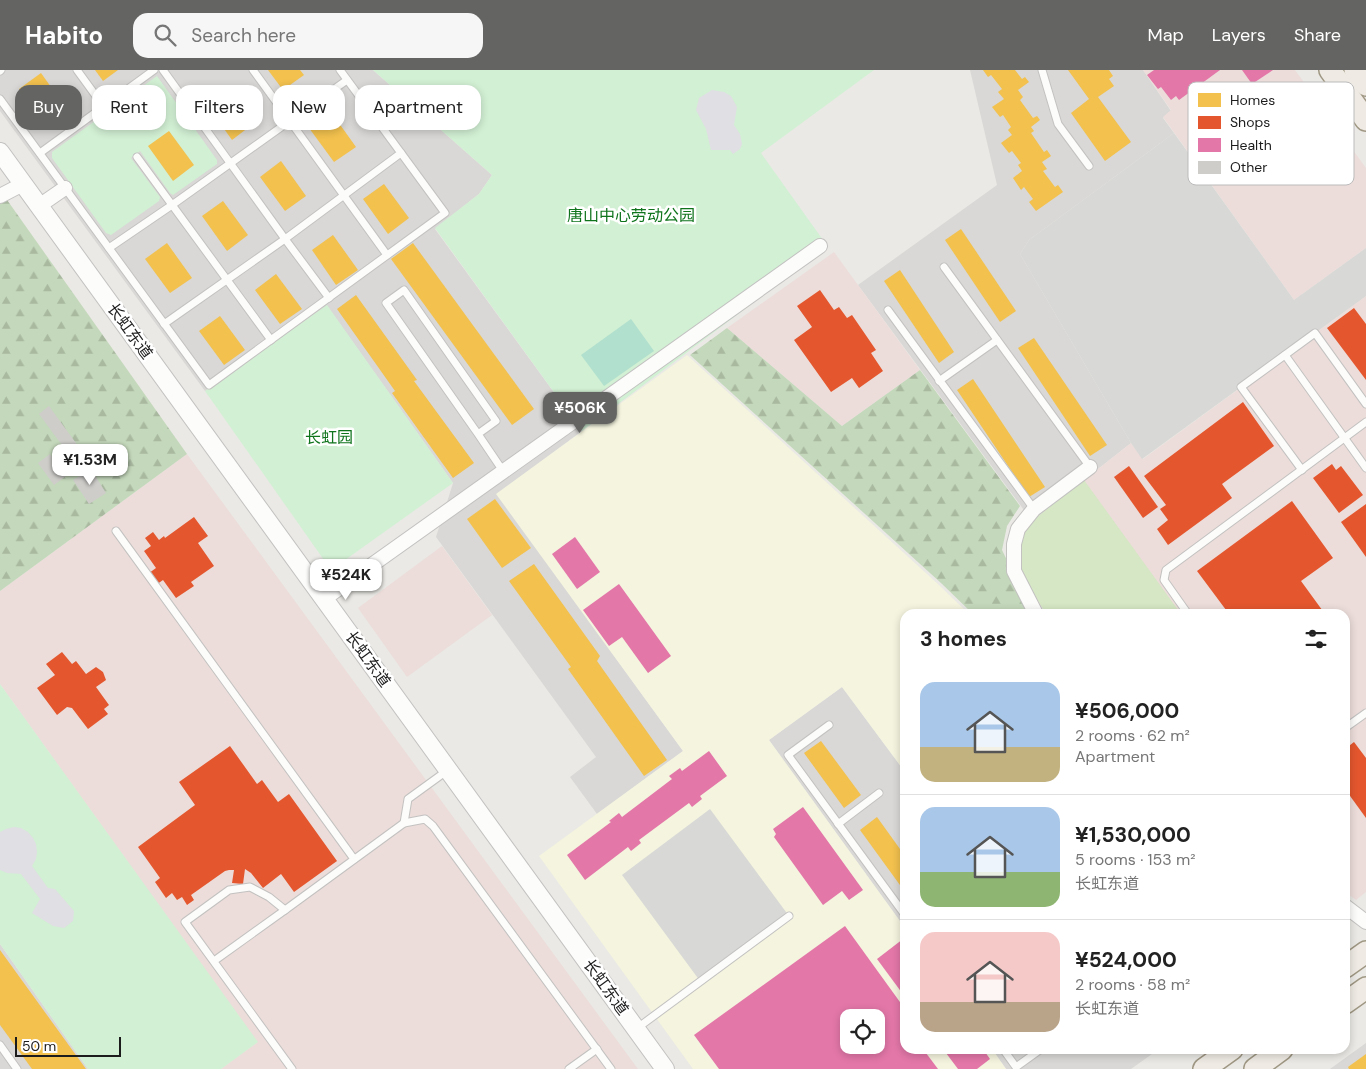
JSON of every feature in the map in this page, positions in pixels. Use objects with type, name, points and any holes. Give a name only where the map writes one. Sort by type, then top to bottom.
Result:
[{"type":"main road","points":[[1330,70],[1339,82]]},
{"type":"main road","points":[[1355,70],[1366,85]]},
{"type":"main road","points":[[1354,103],[1366,120]]},
{"type":"main road","points":[[1350,963],[1366,952]]},
{"type":"main road","points":[[1350,999],[1366,988]]},
{"type":"main road","points":[[1204,1069],[1225,1054]]},
{"type":"main road","points":[[1255,1069],[1275,1054]]},
{"type":"street","name":"长虹东道","points":[[0,152],[665,1069]]},
{"type":"street","points":[[0,196],[23,184]]},
{"type":"street","points":[[39,206],[65,188]]},
{"type":"street","points":[[324,599],[820,246]]},
{"type":"street","points":[[1033,609],[1014,571],[1014,544],[1018,529],[1034,509],[1090,467]]},
{"type":"street","points":[[1350,910],[1366,922]]},
{"type":"lane","points":[[77,70],[92,91]]},
{"type":"lane","points":[[134,85],[154,70]]},
{"type":"lane","points":[[163,70],[329,298]]},
{"type":"lane","points":[[253,70],[273,97]]},
{"type":"lane","points":[[0,99],[209,385],[445,213],[340,70]]},
{"type":"lane","points":[[1042,70],[1058,124],[1089,166]]},
{"type":"lane","points":[[339,85],[346,80]]},
{"type":"lane","points":[[40,153],[92,116]]},
{"type":"lane","points":[[109,248],[276,130]]},
{"type":"lane","points":[[297,130],[388,255]]},
{"type":"lane","points":[[164,324],[285,239],[401,153]]},
{"type":"lane","points":[[138,157],[271,340]]},
{"type":"lane","points":[[944,267],[1090,467]]},
{"type":"lane","points":[[478,434],[496,421],[404,290],[386,302],[503,471]]},
{"type":"lane","points":[[888,310],[1034,509]]},
{"type":"lane","points":[[1302,470],[1241,387],[1315,333],[1366,404]]},
{"type":"lane","points":[[939,381],[997,340]]},
{"type":"lane","points":[[1285,355],[1366,468]]},
{"type":"lane","points":[[1184,609],[1164,580],[1166,570],[1366,422]]},
{"type":"lane","points":[[116,531],[354,859]]},
{"type":"lane","points":[[1350,725],[1365,716]]},
{"type":"lane","points":[[829,725],[788,755],[900,908]]},
{"type":"lane","points":[[404,823],[408,800],[448,770]]},
{"type":"lane","points":[[838,824],[879,794]]},
{"type":"lane","points":[[214,961],[404,823],[425,819],[433,826],[611,1069]]},
{"type":"lane","points":[[285,910],[269,897],[250,887],[229,890],[186,922],[292,1069]]},
{"type":"lane","points":[[636,1029],[789,916]]},
{"type":"lane","points":[[0,1046],[17,1069]]},
{"type":"lane","points":[[568,1069],[596,1049]]},
{"type":"lane","points":[[1007,1054],[1016,1067],[1034,1054]]},
{"type":"shaded area","points":[[0,70],[373,70],[390,85],[355,85],[355,130],[441,130],[492,175],[479,194],[435,229],[582,431],[497,494],[683,751],[597,814],[570,777],[596,757],[436,537],[453,483],[327,306],[205,391],[0,111]]},
{"type":"shaded area","points":[[970,70],[1143,70],[1171,111],[1163,118],[1174,133],[1029,240],[1020,254],[1131,443],[1032,521],[858,285],[997,185]]},
{"type":"shaded area","points":[[1143,70],[1295,70],[1304,82],[1188,82],[1188,152],[1163,117],[1171,110]]},
{"type":"shaded area","points":[[712,90],[724,92],[731,96],[737,107],[734,125],[740,134],[742,144],[740,149],[733,154],[730,150],[711,150],[706,129],[696,110],[699,98]]},
{"type":"shaded area","points":[[1174,133],[1188,152],[1188,185],[1211,185],[1294,300],[1366,248],[1366,296],[1142,459],[1020,254],[1029,240]]},
{"type":"shaded area","points":[[1354,151],[1366,168],[1366,248],[1294,300],[1212,185],[1354,185]]},
{"type":"shaded area","points":[[834,252],[920,370],[842,426],[727,328]]},
{"type":"shaded area","points":[[1366,296],[1366,892],[1356,900],[1350,896],[1350,609],[1047,609],[1084,480],[1131,443],[1143,459]]},
{"type":"shaded area","points":[[687,355],[964,609],[900,609],[900,765],[842,687],[769,740],[900,921],[900,1054],[996,1054],[1006,1069],[693,1069],[539,856],[683,751],[496,494]]},
{"type":"shaded area","points":[[187,454],[638,1069],[221,1069],[257,1042],[0,684],[0,591]]},
{"type":"shaded area","points":[[442,546],[492,615],[407,677],[358,608]]},
{"type":"shaded area","points":[[842,687],[900,765],[900,921],[769,740]]},
{"type":"shaded area","points":[[710,809],[789,916],[700,981],[622,875]]},
{"type":"shaded area","points":[[14,827],[28,832],[33,838],[37,852],[32,866],[48,888],[55,889],[74,911],[73,921],[64,928],[53,926],[32,913],[40,899],[21,874],[7,873],[0,870],[0,832]]},
{"type":"shaded area","points":[[0,944],[88,1069],[0,1069]]},
{"type":"shaded area","points":[[1366,1043],[1366,1069],[1330,1069]]},
{"type":"shaded area","points":[[996,1054],[1152,1054],[1131,1069],[1006,1069]]},
{"type":"green space","name":"唐山中心劳动公园","points":[[373,70],[874,70],[761,153],[828,247],[582,431],[435,228],[479,194],[492,175],[441,130],[481,130],[481,85],[390,85]]},
{"type":"green space","points":[[157,76],[163,85],[145,85]]},
{"type":"green space","points":[[166,89],[176,103],[176,130],[196,130],[217,160],[217,164],[173,195],[140,151],[131,158],[160,197],[159,201],[111,235],[106,233],[52,158],[52,152],[92,123],[92,130],[166,130]]},
{"type":"green space","points":[[0,190],[187,454],[0,591]]},
{"type":"green space","name":"长虹园","points":[[327,305],[453,483],[331,570],[205,391]]},
{"type":"green space","points":[[631,319],[654,351],[604,386],[581,355]]},
{"type":"green space","points":[[727,328],[842,426],[920,370],[1020,506],[1007,526],[1002,550],[1031,609],[968,609],[690,355]]},
{"type":"green space","points":[[1084,480],[1177,609],[1043,609],[1021,573],[1016,546],[1032,521]]},
{"type":"green space","points":[[0,684],[258,1042],[221,1069],[88,1069],[0,944]]},
{"type":"building: Homes","points":[[95,70],[118,70],[103,81]]},
{"type":"building: Homes","points":[[268,70],[300,70],[304,75],[290,85],[279,85]]},
{"type":"building: Homes","points":[[983,70],[1015,70],[1022,79],[1025,77],[1029,82],[1018,90],[1023,97],[1020,100],[1033,118],[1037,116],[1040,120],[1031,127],[1034,131],[1031,133],[1044,152],[1047,150],[1051,156],[1042,162],[1047,169],[1043,171],[1055,187],[1058,185],[1063,192],[1036,211],[1029,202],[1033,199],[1024,187],[1021,190],[1013,178],[1022,171],[1018,165],[1021,163],[1012,151],[1009,153],[1001,143],[1012,135],[1008,130],[1011,127],[1003,115],[1000,117],[992,107],[1004,99],[998,92],[1002,89],[991,75],[988,77]]},
{"type":"building: Homes","points":[[1068,70],[1109,70],[1113,76],[1109,79],[1114,86],[1098,97],[1131,142],[1105,161],[1071,113],[1089,99]]},
{"type":"building: Homes","points":[[41,73],[50,85],[24,85]]},
{"type":"building: Homes","points":[[225,130],[245,130],[232,140]]},
{"type":"building: Homes","points":[[310,130],[344,130],[356,147],[334,162]]},
{"type":"building: Homes","points":[[169,131],[194,165],[173,181],[148,146]]},
{"type":"building: Homes","points":[[281,161],[306,196],[285,211],[260,177]]},
{"type":"building: Homes","points":[[384,184],[409,218],[388,234],[363,199]]},
{"type":"building: Homes","points":[[223,201],[248,235],[227,251],[202,216]]},
{"type":"building: Homes","points":[[961,229],[1016,311],[1000,322],[945,240]]},
{"type":"building: Homes","points":[[333,235],[358,270],[336,285],[312,250]]},
{"type":"building: Homes","points":[[167,243],[192,278],[170,293],[145,259]]},
{"type":"building: Homes","points":[[413,243],[534,409],[512,425],[391,259]]},
{"type":"building: Homes","points":[[900,270],[954,352],[939,363],[884,281]]},
{"type":"building: Homes","points":[[276,274],[302,309],[280,324],[255,290]]},
{"type":"building: Homes","points":[[356,295],[417,380],[414,381],[474,463],[453,478],[392,393],[395,391],[337,309]]},
{"type":"building: Homes","points":[[220,316],[245,350],[224,365],[199,331]]},
{"type":"building: Homes","points":[[1034,338],[1107,445],[1090,456],[1018,348]]},
{"type":"building: Homes","points":[[973,379],[1045,487],[1029,497],[957,390]]},
{"type":"building: Homes","points":[[495,499],[531,548],[502,568],[467,519]]},
{"type":"building: Homes","points":[[534,564],[600,656],[597,661],[667,760],[644,776],[568,669],[571,667],[509,581]]},
{"type":"building: Homes","points":[[821,741],[861,795],[844,808],[804,753]]},
{"type":"building: Homes","points":[[877,817],[900,849],[900,885],[860,830]]},
{"type":"building: Homes","points":[[0,950],[86,1069],[32,1069],[0,1025]]},
{"type":"building: Homes","points":[[1366,1054],[1366,1069],[1349,1069],[1348,1067]]},
{"type":"building: Shops","points":[[820,290],[834,310],[839,307],[847,318],[852,315],[876,350],[871,353],[883,371],[859,388],[852,378],[831,392],[794,340],[812,327],[797,306]]},
{"type":"building: Shops","points":[[1354,308],[1366,324],[1366,380],[1327,328]]},
{"type":"building: Shops","points":[[1243,402],[1274,446],[1222,484],[1232,498],[1168,545],[1157,529],[1168,520],[1160,509],[1166,505],[1144,476]]},
{"type":"building: Shops","points":[[1332,464],[1336,470],[1341,466],[1363,495],[1339,513],[1313,478]]},
{"type":"building: Shops","points":[[1129,466],[1158,507],[1143,518],[1114,477]]},
{"type":"building: Shops","points":[[1292,501],[1333,558],[1301,581],[1321,609],[1225,609],[1197,571]]},
{"type":"building: Shops","points":[[1366,504],[1366,557],[1341,522]]},
{"type":"building: Shops","points":[[194,517],[208,536],[198,543],[214,566],[191,582],[194,586],[176,598],[163,580],[153,587],[145,576],[156,568],[144,551],[151,546],[145,538],[153,532],[159,540],[164,536],[165,538]]},
{"type":"building: Shops","points":[[62,652],[72,664],[76,661],[86,674],[96,667],[103,672],[106,680],[96,687],[109,705],[104,709],[108,714],[88,729],[72,708],[67,707],[57,715],[37,688],[55,675],[46,664]]},
{"type":"building: Shops","points":[[1354,742],[1366,758],[1366,818],[1350,796],[1350,745]]},
{"type":"building: Shops","points":[[230,746],[257,784],[262,780],[278,802],[289,794],[337,861],[294,892],[281,874],[263,888],[251,873],[245,869],[243,884],[232,883],[234,870],[225,871],[191,895],[194,900],[187,905],[182,897],[177,900],[172,893],[166,898],[155,882],[160,878],[138,847],[195,805],[179,782]]},
{"type":"building: Health","points":[[1154,70],[1220,70],[1204,82],[1188,82],[1188,93],[1179,100],[1176,96],[1171,100],[1161,87],[1158,89],[1147,75]]},
{"type":"building: Health","points":[[1242,70],[1273,70],[1255,82],[1251,82]]},
{"type":"building: Health","points":[[575,537],[600,572],[577,589],[552,554]]},
{"type":"building: Health","points":[[619,584],[671,656],[648,673],[622,637],[609,646],[583,610]]},
{"type":"building: Health","points":[[709,751],[727,776],[700,796],[702,799],[692,807],[689,803],[639,840],[641,843],[631,851],[628,847],[585,880],[567,855],[611,822],[609,821],[619,813],[622,817],[672,779],[669,776],[680,768],[682,771]]},
{"type":"building: Health","points":[[803,807],[863,890],[849,900],[842,891],[823,905],[774,837],[776,834],[773,829]]},
{"type":"building: Health","points":[[845,926],[900,1002],[900,1054],[927,1054],[938,1069],[719,1069],[694,1035]]},
{"type":"building: Health","points":[[900,941],[900,990],[877,959]]},
{"type":"building: Health","points":[[947,1054],[986,1054],[990,1059],[977,1069],[958,1069]]},
{"type":"building: Other","points":[[49,406],[89,461],[70,475],[64,466],[73,460],[39,414]]},
{"type":"building: Other","points":[[50,454],[66,476],[54,485],[38,463]]},
{"type":"building: Other","points":[[91,469],[106,493],[89,504],[73,480]]}]
